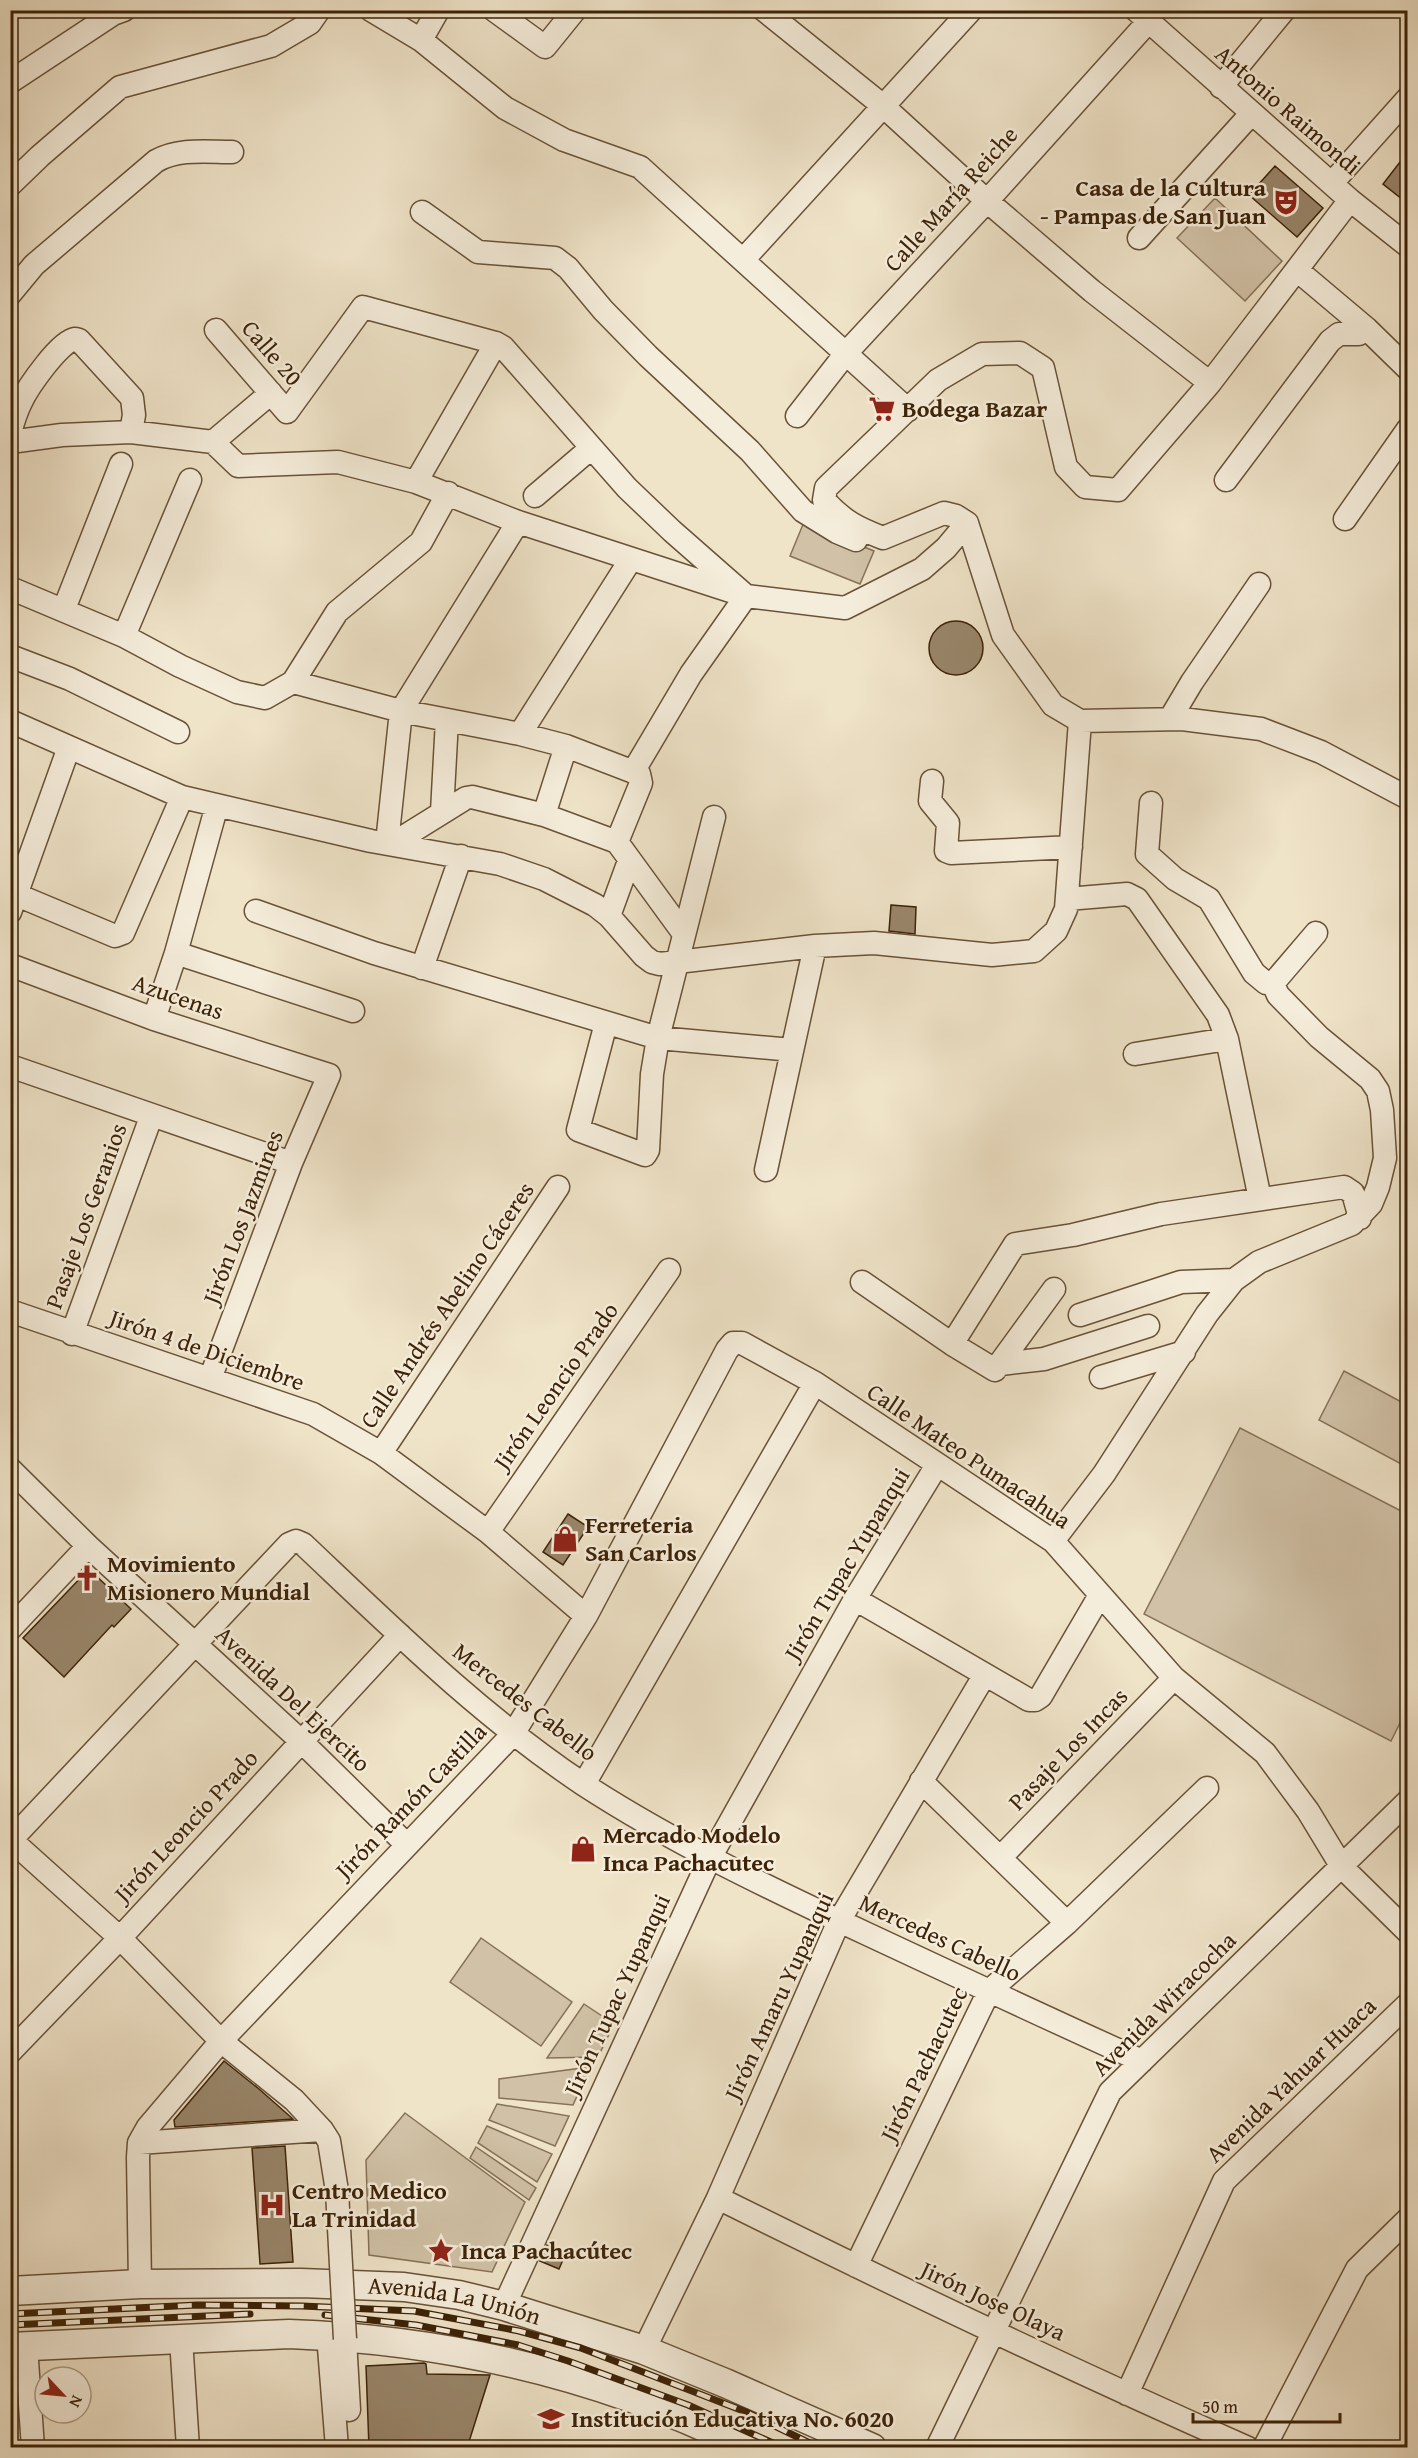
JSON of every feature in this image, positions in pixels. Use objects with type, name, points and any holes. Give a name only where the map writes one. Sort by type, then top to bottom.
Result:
[{"type":"street","points":[[10,82],[113,14],[124,10]]},
{"type":"street","points":[[371,10],[421,40],[505,108],[564,140],[640,167],[847,352],[908,410]]},
{"type":"street","points":[[421,40],[438,10]]},
{"type":"street","points":[[494,10],[545,47],[575,10]]},
{"type":"street","points":[[743,260],[971,10]]},
{"type":"street","points":[[1221,87],[1284,10]]},
{"type":"street","points":[[770,12],[882,105],[987,201],[1092,291],[1210,382]]},
{"type":"street","name":"Antonio Raimondi","points":[[1142,16],[1350,200],[1407,246]]},
{"type":"street","name":"Calle María Reiche","points":[[797,416],[847,352],[987,201],[1142,16]]},
{"type":"street","points":[[10,185],[120,87],[271,46],[315,17]]},
{"type":"street","points":[[1332,183],[1407,98]]},
{"type":"street","points":[[1139,238],[1251,114]]},
{"type":"street","points":[[10,294],[34,265],[156,161],[178,152],[232,152]]},
{"type":"street","points":[[883,538],[854,526],[835,512],[824,500],[826,488],[938,380],[982,354],[1020,352],[1043,368],[1066,467],[1086,487],[1118,490],[1210,382],[1350,200]]},
{"type":"street","points":[[422,212],[478,252],[555,258],[568,268],[603,310],[648,356],[750,452],[803,511],[837,532],[864,543],[883,538],[944,513],[956,516],[967,523],[1003,635],[1053,705],[1080,721],[1182,718],[1261,729],[1321,752],[1407,798]]},
{"type":"street","points":[[1297,270],[1367,329],[1407,369]]},
{"type":"street","name":"Calle 20","points":[[216,330],[287,412],[363,307],[496,343]]},
{"type":"street","points":[[1226,480],[1330,341],[1339,334],[1359,334],[1367,329]]},
{"type":"street","points":[[12,421],[32,383],[64,344],[75,339],[79,340],[132,398],[134,415],[131,432]]},
{"type":"street","points":[[417,482],[496,343],[502,347],[590,449],[672,531],[746,596]]},
{"type":"street","points":[[213,442],[271,393]]},
{"type":"street","points":[[1345,519],[1407,429]]},
{"type":"street","points":[[10,442],[62,435],[131,432],[213,442],[238,466],[338,462],[417,482],[518,522],[746,596],[845,608],[922,569],[946,548],[967,523]]},
{"type":"street","points":[[535,496],[590,449]]},
{"type":"street","points":[[64,609],[121,464]]},
{"type":"street","points":[[124,636],[190,480]]},
{"type":"street","points":[[10,588],[124,636],[237,693],[265,698],[293,682],[337,612],[421,542],[448,493]]},
{"type":"street","points":[[390,844],[401,711],[518,522]]},
{"type":"street","points":[[520,734],[631,559]]},
{"type":"street","points":[[1170,719],[1192,682],[1259,584]]},
{"type":"street","points":[[633,772],[691,674],[746,596]]},
{"type":"street","points":[[10,656],[70,679],[178,732]]},
{"type":"street","points":[[293,682],[401,711],[520,734],[567,746],[639,774],[641,783],[617,842]]},
{"type":"street","points":[[442,812],[447,720]]},
{"type":"street","points":[[10,721],[182,797],[390,844],[500,864],[544,879],[595,905],[609,916],[652,962],[660,964],[815,946],[883,943],[992,955],[1034,951],[1056,931],[1066,909],[1080,721]]},
{"type":"street","points":[[544,815],[567,746]]},
{"type":"street","points":[[69,747],[14,904],[120,936],[182,797]]},
{"type":"street","points":[[932,782],[930,801],[948,823],[946,851],[951,853],[1071,847]]},
{"type":"street","points":[[390,844],[461,799],[472,797],[544,815],[617,842],[684,934]]},
{"type":"street","points":[[1151,803],[1147,854],[1175,879],[1209,899],[1254,974],[1266,983],[1275,981],[1316,933]]},
{"type":"street","points":[[154,1019],[176,953],[217,805]]},
{"type":"street","points":[[606,1023],[578,1130],[645,1155],[648,1150],[652,1074],[658,1038],[714,817]]},
{"type":"street","points":[[422,968],[461,856]]},
{"type":"street","points":[[609,916],[629,861]]},
{"type":"street","points":[[1067,899],[1127,894],[1137,898],[1218,1015],[1227,1039],[1260,1198]]},
{"type":"street","points":[[256,910],[422,968],[658,1038],[792,1050]]},
{"type":"street","points":[[766,1170],[815,946]]},
{"type":"street","points":[[176,953],[353,1011]]},
{"type":"street","name":"Azucenas","points":[[10,965],[154,1019],[329,1075]]},
{"type":"street","points":[[1053,1541],[1099,1481],[1207,1314],[1234,1280],[1259,1262],[1352,1224],[1371,1204],[1378,1187],[1385,1158],[1382,1110],[1378,1091],[1370,1079],[1319,1037],[1278,995],[1275,981]]},
{"type":"street","points":[[1136,1054],[1227,1039]]},
{"type":"street","points":[[13,1073],[291,1163]]},
{"type":"street","name":"Jirón Los Jazmines","points":[[210,1379],[291,1163],[329,1075]]},
{"type":"street","name":"Pasaje Los Geranios","points":[[72,1334],[151,1117]]},
{"type":"street","name":"Calle Andrés Abelino Cáceres","points":[[381,1453],[558,1187]]},
{"type":"street","points":[[952,1344],[1016,1244],[1073,1235],[1161,1214],[1344,1187],[1353,1193],[1360,1218]]},
{"type":"street","name":"Jirón Leoncio Prado","points":[[488,1532],[669,1270]]},
{"type":"street","points":[[1080,1315],[1181,1282],[1234,1280]]},
{"type":"street","points":[[862,1282],[991,1370],[998,1369],[1054,1289]]},
{"type":"street","name":"Jirón 4 de Diciembre","points":[[10,1311],[72,1334],[313,1414],[381,1453],[488,1532],[586,1616]]},
{"type":"street","points":[[1001,1364],[1044,1359],[1148,1326]]},
{"type":"street","name":"Jirón Ramón Castilla","points":[[139,2143],[148,2127],[221,2041],[513,1734],[586,1616],[727,1350],[733,1343],[742,1343]]},
{"type":"street","name":"Calle Mateo Pumacahua","points":[[742,1343],[815,1383],[1053,1541],[1174,1678],[1265,1753],[1308,1811],[1342,1868],[1407,1932]]},
{"type":"street","points":[[1101,1377],[1184,1352]]},
{"type":"street","points":[[584,1784],[815,1383]]},
{"type":"street","name":"Jirón Tupac Yupanqui","points":[[504,2306],[710,1858],[855,1599],[937,1465]]},
{"type":"street","name":"Avenida Del Ejercito","points":[[10,1469],[88,1546],[301,1741],[407,1845]]},
{"type":"street","name":"Mercedes Cabello","points":[[194,1643],[289,1544],[296,1541],[303,1544],[400,1635],[513,1734],[584,1784],[710,1858],[839,1921],[1142,2061]]},
{"type":"street","points":[[10,1629],[88,1546]]},
{"type":"street","points":[[855,1599],[984,1676],[1029,1700],[1035,1700],[1041,1696],[1100,1595]]},
{"type":"street","name":"Jirón Leoncio Prado","points":[[10,2052],[120,1938],[400,1635]]},
{"type":"street","points":[[194,1643],[11,1840],[120,1938],[221,2041],[294,2100],[322,2130],[329,2141],[337,2191],[337,2448]]},
{"type":"street","name":"Jirón Amaru Yupanqui","points":[[644,2350],[718,2198],[839,1921],[984,1676]]},
{"type":"street","name":"Pasaje Los Incas","points":[[1000,1858],[1174,1678]]},
{"type":"street","points":[[921,1781],[1067,1923]]},
{"type":"street","name":"Jirón Pachacutec","points":[[856,2266],[989,1991],[1067,1923],[1207,1788]]},
{"type":"street","name":"Avenida Wiracocha","points":[[937,2448],[1110,2092],[1342,1868],[1407,1801]]},
{"type":"street","name":"Avenida Yahuar Huaca","points":[[1127,2394],[1224,2181],[1407,2004]]},
{"type":"street","points":[[140,2284],[139,2143],[322,2130]]},
{"type":"street","name":"Jirón Jose Olaya","points":[[718,2198],[992,2331],[1248,2448]]},
{"type":"street","points":[[1264,2448],[1357,2269],[1407,2219]]},
{"type":"street","name":"Avenida La Unión","points":[[10,2291],[140,2284],[301,2283],[404,2287],[459,2295],[504,2306],[644,2350],[872,2448]]},
{"type":"street","name":"Avenida La Unión","points":[[18,2346],[289,2334],[465,2352],[563,2375],[650,2403],[749,2448]]},
{"type":"street","points":[[336,2337],[351,2448]]},
{"type":"street","points":[[181,2339],[188,2448]]},
{"type":"street","points":[[18,2346],[33,2448]]},
{"type":"shaded area","points":[[1215,198],[1282,261],[1245,301],[1177,238]]},
{"type":"shaded area","points":[[804,522],[874,551],[860,584],[790,556]]},
{"type":"shaded area","points":[[1344,1371],[1407,1405],[1407,1457],[1403,1465],[1319,1420]]},
{"type":"shaded area","points":[[1240,1428],[1407,1514],[1407,1709],[1391,1741],[1144,1614]]},
{"type":"shaded area","points":[[481,1938],[572,2002],[541,2046],[450,1982]]},
{"type":"shaded area","points":[[584,2004],[614,2024],[598,2057],[547,2058]]},
{"type":"shaded area","points":[[590,2067],[573,2105],[499,2098],[499,2079]]},
{"type":"shaded area","points":[[497,2104],[569,2116],[555,2146],[489,2120]]},
{"type":"shaded area","points":[[405,2113],[525,2202],[492,2272],[369,2255],[366,2160]]},
{"type":"shaded area","points":[[487,2126],[552,2154],[537,2182],[478,2143]]},
{"type":"shaded area","points":[[476,2147],[536,2188],[529,2200],[470,2158]]},
{"type":"building","points":[[1407,153],[1407,203],[1383,184]]},
{"type":"building","name":"Casa de la Cultura - Pampas de San Juan","points":[[1275,166],[1323,208],[1297,237],[1249,195]]},
{"type":"building","points":[[951,621],[961,621],[971,625],[979,633],[983,648],[979,663],[971,671],[961,675],[951,675],[941,671],[933,663],[929,653],[929,643],[933,633],[941,625]]},
{"type":"building","points":[[891,905],[916,907],[915,934],[889,931]]},
{"type":"building","name":"Ferreteria San Carlos","points":[[568,1514],[588,1527],[563,1565],[543,1552]]},
{"type":"building","points":[[89,1569],[131,1609],[114,1627],[112,1625],[64,1677],[23,1638]]},
{"type":"building","points":[[224,2061],[293,2119],[175,2127],[174,2120]]},
{"type":"building","name":"Centro Medico La Trinidad","points":[[285,2146],[293,2262],[260,2264],[252,2148]]},
{"type":"building","points":[[547,2245],[566,2253],[559,2269],[540,2261]]},
{"type":"building","points":[[424,2363],[427,2374],[490,2375],[467,2448],[369,2448],[366,2366]]},
{"type":"railway","points":[[10,2314],[197,2305],[302,2306],[414,2311],[519,2331],[581,2348],[746,2412],[820,2448]]},
{"type":"railway","points":[[10,2325],[250,2314]]},
{"type":"railway","points":[[325,2315],[416,2325],[518,2345],[688,2405],[784,2448]]},
{"type":"place","name":"Casa de la Cultura - Pampas de San Juan","points":[[1286,202]]},
{"type":"place","name":"Bodega Bazar","points":[[882,409]]},
{"type":"place","name":"Ferreteria San Carlos","points":[[565,1539]]},
{"type":"place","name":"Movimiento Misionero Mundial","points":[[87,1578]]},
{"type":"place","name":"Mercado Modelo Inca Pachacutec","points":[[583,1849]]},
{"type":"place","name":"Centro Medico La Trinidad","points":[[272,2205]]},
{"type":"place","name":"Inca Pachacútec","points":[[441,2251]]},
{"type":"place","name":"Institución Educativa No. 6020","points":[[551,2419]]}]
